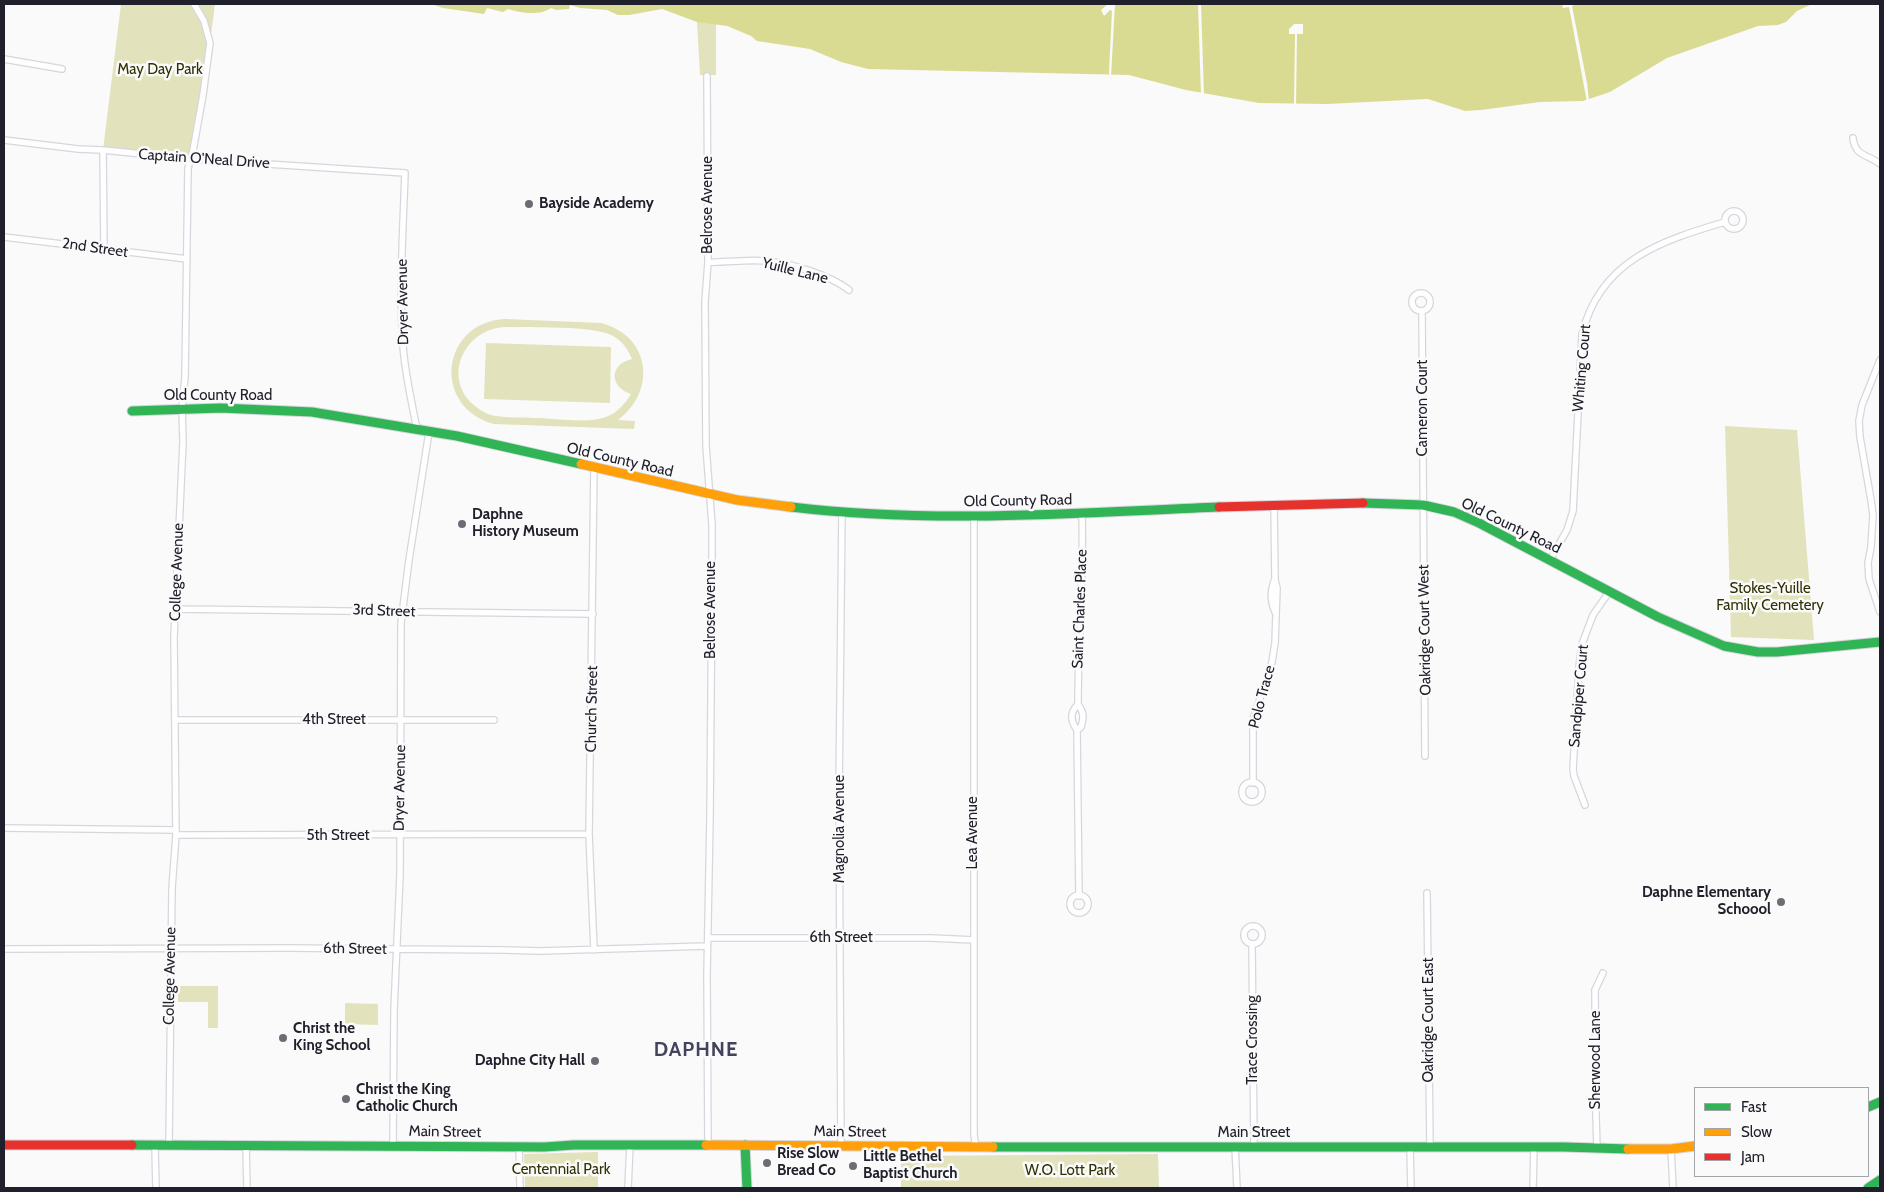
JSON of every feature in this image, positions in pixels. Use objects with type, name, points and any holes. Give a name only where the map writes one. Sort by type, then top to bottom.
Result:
[{"type":"street","name":"College Avenue","points":[[169,1145],[171,950],[176,833],[176,609],[183,442],[182,408],[185,376],[188,168],[194,151],[204,96],[210,43],[204,21],[194,4]]},
{"type":"street","points":[[4,59],[62,69]]},
{"type":"street","name":"Belrose Avenue","points":[[707,76],[708,262],[704,302],[706,446],[708,494],[712,526],[707,946],[708,1145]]},
{"type":"street","points":[[1853,138],[1854,146],[1860,153],[1880,164]]},
{"type":"street","name":"Captain O'Neal Drive","points":[[4,140],[190,159],[405,173]]},
{"type":"street","points":[[103,150],[104,250]]},
{"type":"street","name":"Dryer Avenue","points":[[405,173],[402,237],[403,349],[417,430]]},
{"type":"street","name":"Whiting Court","points":[[1550,560],[1567,530],[1573,511],[1582,334],[1586,315],[1608,280],[1651,248],[1679,235],[1725,222]]},
{"type":"street","name":"2nd Street","points":[[4,236],[187,259]]},
{"type":"street","name":"Yuille Lane","points":[[708,262],[766,261],[777,263],[826,277],[849,290]]},
{"type":"street","name":"Cameron Court","points":[[1422,312],[1423,505]]},
{"type":"street","points":[[1880,360],[1862,405],[1859,421],[1873,515],[1868,563],[1869,579],[1880,612]]},
{"type":"street","name":"Old County Road","points":[[132,411],[182,408],[303,411],[457,436],[708,494],[766,504],[842,511],[974,517],[1274,505],[1387,502],[1423,505],[1454,512],[1550,560],[1608,592],[1708,640],[1740,649],[1777,652],[1880,642]]},
{"type":"street","name":"Dryer Avenue","points":[[393,1145],[394,1010],[400,876],[402,613],[429,432]]},
{"type":"street","name":"Church Street","points":[[594,468],[590,834],[594,950]]},
{"type":"street","name":"Polo Trace","points":[[1253,783],[1253,720],[1272,662],[1275,643],[1277,588],[1275,580],[1274,505]]},
{"type":"street","name":"Oakridge Court West","points":[[1423,505],[1426,756]]},
{"type":"street","name":"Magnolia Avenue","points":[[841,1146],[842,511]]},
{"type":"street","name":"Saint Charles Place","points":[[1077,730],[1081,727],[1084,718],[1078,704],[1078,662],[1082,607],[1082,514]]},
{"type":"street","name":"Lea Avenue","points":[[974,517],[974,1136],[976,1148]]},
{"type":"street","name":"Sandpiper Court","points":[[1586,805],[1573,769],[1579,667],[1582,644],[1587,629],[1608,592]]},
{"type":"street","name":"3rd Street","points":[[176,609],[593,614]]},
{"type":"street","name":"Saint Charles Place","points":[[1078,704],[1071,716],[1072,724],[1077,730],[1079,896]]},
{"type":"street","name":"4th Street","points":[[175,720],[494,720]]},
{"type":"street","name":"5th Street","points":[[4,828],[372,836],[399,834],[590,834]]},
{"type":"street","name":"Oakridge Court East","points":[[1427,894],[1430,1146]]},
{"type":"street","name":"6th Street","points":[[708,938],[931,938],[974,940]]},
{"type":"street","name":"Trace Crossing","points":[[1252,944],[1254,1146]]},
{"type":"street","name":"6th Street","points":[[4,949],[171,950],[288,948],[540,951],[707,946]]},
{"type":"street","name":"Sherwood Lane","points":[[1597,1148],[1596,990],[1603,973]]},
{"type":"street","name":"Main Street","points":[[4,1145],[393,1145],[428,1147],[745,1145],[976,1148],[1234,1146],[1671,1148],[1694,1146]]},
{"type":"street","points":[[628,1188],[630,1145]]},
{"type":"street","points":[[745,1145],[747,1188]]},
{"type":"street","points":[[155,1146],[156,1188]]},
{"type":"street","points":[[246,1146],[247,1188]]},
{"type":"street","points":[[519,1146],[520,1188]]},
{"type":"street","points":[[1234,1146],[1237,1188]]},
{"type":"street","points":[[1533,1188],[1534,1147]]},
{"type":"street","points":[[1410,1148],[1411,1188]]},
{"type":"street","points":[[1671,1148],[1673,1188]]},
{"type":"street","points":[[1868,1188],[1880,1180]]},
{"type":"green space","name":"May Day Park","points":[[121,4],[215,4],[191,159],[103,150]]},
{"type":"green space","points":[[716,19],[716,75],[700,75],[697,22]]},
{"type":"green space","points":[[505,319],[601,323],[618,330],[630,340],[639,352],[643,366],[643,380],[639,394],[631,408],[618,420],[635,421],[634,429],[494,424],[474,415],[460,401],[453,384],[452,366],[457,349],[467,334],[484,324]],"holes":[[[505,327],[591,330],[613,336],[629,352],[632,359],[619,366],[615,376],[619,386],[631,394],[617,411],[598,419],[570,420],[505,417],[487,414],[475,406],[465,395],[460,382],[459,369],[462,357],[469,345],[478,336],[491,330]]]},
{"type":"green space","points":[[486,343],[611,347],[610,403],[484,399]]},
{"type":"green space","name":"Stokes-Yuille Family Cemetery","points":[[1725,426],[1797,430],[1814,640],[1731,637]]},
{"type":"green space","points":[[178,986],[218,986],[218,1028],[208,1028],[208,1002],[178,1002]]},
{"type":"green space","points":[[345,1003],[378,1004],[378,1025],[345,1024]]},
{"type":"green space","name":"Centennial Park","points":[[598,1152],[598,1188],[525,1188],[524,1154]]},
{"type":"green space","name":"W.O. Lott Park","points":[[1158,1154],[1159,1188],[901,1188],[901,1156]]},
{"type":"shaded area","points":[[431,4],[1812,4],[1797,11],[1786,22],[1778,25],[1758,26],[1667,58],[1610,92],[1583,101],[1540,102],[1465,111],[1428,99],[1327,104],[1259,103],[1186,90],[1129,75],[868,69],[841,62],[810,49],[757,41],[751,36],[727,26],[697,22],[662,9],[618,15],[607,10],[580,8],[570,5],[569,9],[556,10],[551,8],[536,13],[524,13],[508,9],[503,12],[487,8],[484,14],[443,8]]},
{"type":"pier","points":[[1108,4],[1115,4],[1111,77],[1109,77],[1109,71],[1112,11],[1110,10],[1104,16],[1101,10]]},
{"type":"pier","points":[[1198,4],[1201,4],[1204,96],[1201,95]]},
{"type":"pier","points":[[1562,4],[1574,5],[1572,6],[1587,83],[1589,101],[1587,102],[1569,7],[1563,8]]},
{"type":"pier","points":[[1294,24],[1303,24],[1303,34],[1297,34],[1296,106],[1294,106],[1295,34],[1289,34],[1289,29]]},
{"type":"traffic: fast","points":[[132,411],[221,408],[312,412],[457,436],[581,464]]},
{"type":"traffic: fast","points":[[1363,503],[1423,505],[1454,512],[1479,523],[1658,617],[1724,646],[1758,652],[1777,652],[1880,642]]},
{"type":"traffic: fast","points":[[791,507],[844,512],[951,516],[1005,516],[1219,507]]},
{"type":"traffic: fast","points":[[1869,1107],[1880,1102]]},
{"type":"traffic: fast","points":[[132,1145],[544,1147],[574,1145],[706,1145]]},
{"type":"traffic: fast","points":[[745,1145],[747,1188]]},
{"type":"traffic: fast","points":[[993,1147],[1564,1147],[1628,1149]]},
{"type":"traffic: fast","points":[[1868,1188],[1880,1180]]},
{"type":"traffic: slow","points":[[581,464],[737,500],[791,507]]},
{"type":"traffic: slow","points":[[706,1145],[993,1147]]},
{"type":"traffic: slow","points":[[1628,1149],[1671,1149],[1694,1146]]},
{"type":"traffic: jam","points":[[1219,507],[1363,503]]},
{"type":"traffic: jam","points":[[4,1145],[132,1145]]},
{"type":"place","name":"Bayside Academy","points":[[529,204]]},
{"type":"place","name":"Daphne History Museum","points":[[462,524]]},
{"type":"place","name":"Daphne Elementary Schoool","points":[[1781,902]]},
{"type":"place","name":"Christ the King School","points":[[283,1038]]},
{"type":"place","name":"Daphne City Hall","points":[[595,1061]]},
{"type":"place","name":"Christ the King Catholic Church","points":[[346,1099]]},
{"type":"place","name":"Rise Slow Bread Co","points":[[767,1163]]},
{"type":"place","name":"Little Bethel Baptist Church","points":[[853,1166]]},
{"type":"district","name":"DAPHNE","points":[[696,1050]]}]
